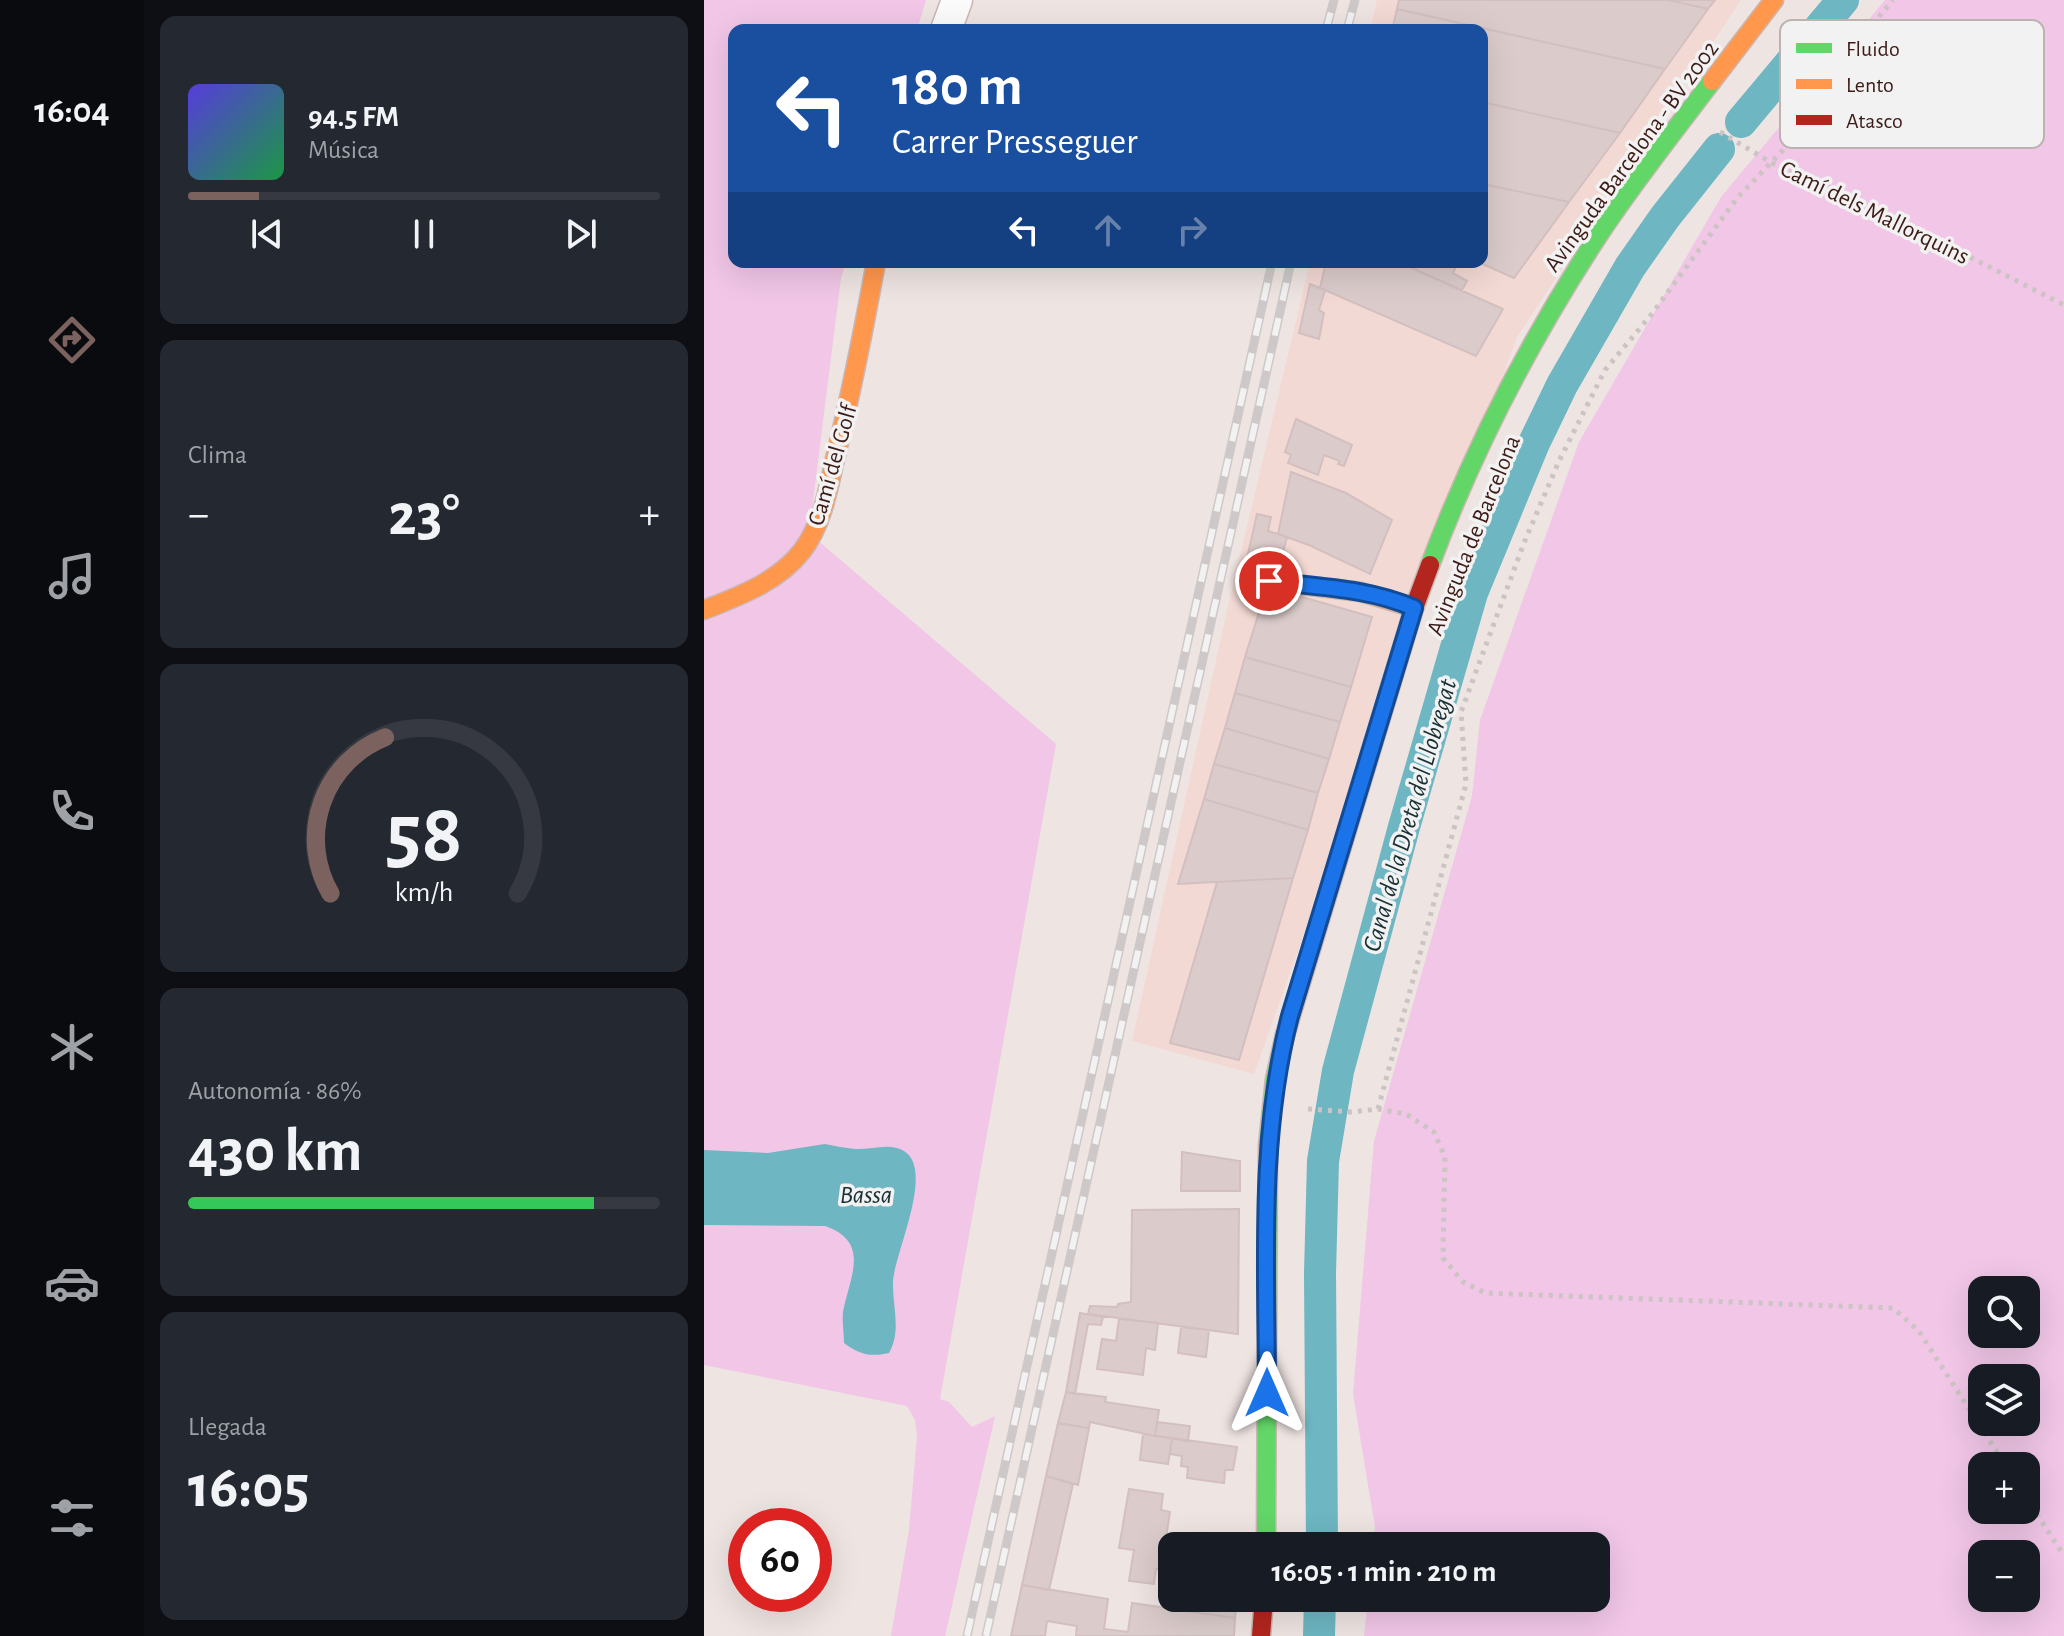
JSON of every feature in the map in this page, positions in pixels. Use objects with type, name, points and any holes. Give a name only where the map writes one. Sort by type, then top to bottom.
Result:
[{"type":"main road","name":"Avinguda Barcelona - BV 2002","points":[[1266,1532],[1268,1146],[1275,1079],[1290,1016],[1414,608],[1465,476],[1537,334],[1614,213],[1774,0]]},
{"type":"main road","name":"Camí del Golf","points":[[704,610],[744,594],[774,577],[795,559],[810,540],[823,504],[852,395],[875,268]]},
{"type":"main road","points":[[1269,581],[1365,593],[1414,608]]},
{"type":"main road","points":[[1261,1636],[1263,1612]]},
{"type":"street","points":[[948,24],[957,0]]},
{"type":"path","points":[[1876,20],[1893,0]]},
{"type":"path","name":"Camí dels Mallorquins","points":[[1688,114],[1772,163],[1862,202],[2064,305]]},
{"type":"path","points":[[1378,1109],[1466,784],[1461,712],[1524,543],[1559,461],[1605,370],[1651,315],[1738,197],[1785,148]]},
{"type":"path","points":[[1307,1109],[1351,1112],[1378,1109],[1406,1114],[1434,1132],[1445,1157],[1443,1258],[1463,1282],[1485,1293],[1893,1308],[1918,1330],[1997,1452]]},
{"type":"path","points":[[2040,1519],[2064,1556]]},
{"type":"shaded area","points":[[704,0],[926,0],[919,24],[728,24],[728,268],[844,268],[809,533],[1056,744],[940,1399],[949,1402],[972,1427],[995,1416],[945,1636],[891,1636],[909,1530],[917,1436],[915,1420],[907,1406],[704,1365]]},
{"type":"shaded area","points":[[1377,0],[1741,0],[1517,337],[1254,1074],[1132,1041],[1228,606],[1309,268],[1488,268],[1488,24],[1371,24]]},
{"type":"shaded area","points":[[1885,0],[2064,0],[2064,1636],[1364,1636],[1367,1612],[1610,1612],[1610,1532],[1374,1532],[1353,1394],[1374,1141],[1472,796],[1480,720],[1579,442],[1721,197],[1780,126],[1780,148],[2044,148],[2044,20],[1868,20]]},
{"type":"water","name":"Bassa","points":[[825,1144],[855,1149],[899,1148],[913,1161],[915,1193],[895,1268],[896,1327],[889,1353],[865,1354],[844,1343],[843,1312],[854,1262],[848,1241],[839,1233],[825,1226],[704,1225],[704,1150],[768,1153]]},
{"type":"building","points":[[1399,0],[1668,0],[1708,9],[1665,69],[1488,29],[1488,24],[1464,24],[1397,9]]},
{"type":"building","points":[[1668,0],[1715,0],[1708,9]]},
{"type":"building","points":[[1397,9],[1464,24],[1393,24]]},
{"type":"building","points":[[1488,29],[1665,69],[1620,133],[1488,103]]},
{"type":"building","points":[[1488,103],[1620,133],[1569,202],[1488,185]]},
{"type":"building","points":[[1488,185],[1569,202],[1514,278],[1488,266]]},
{"type":"building","points":[[1325,268],[1411,268],[1503,309],[1476,356],[1320,288]]},
{"type":"building","points":[[1412,268],[1455,268],[1453,273],[1467,281],[1462,290]]},
{"type":"building","points":[[1310,284],[1325,290],[1319,310],[1324,313],[1319,339],[1299,333]]},
{"type":"building","points":[[1296,419],[1352,445],[1344,466],[1338,464],[1340,461],[1324,455],[1318,475],[1288,463],[1291,455],[1285,452]]},
{"type":"building","points":[[1291,472],[1346,493],[1392,520],[1370,574],[1278,534]]},
{"type":"building","points":[[1257,514],[1271,517],[1268,531],[1287,537],[1279,568],[1246,563]]},
{"type":"building","points":[[1267,587],[1372,617],[1351,687],[1245,657]]},
{"type":"building","points":[[1245,657],[1351,687],[1340,722],[1235,693]]},
{"type":"building","points":[[1235,693],[1340,722],[1329,759],[1225,728]]},
{"type":"building","points":[[1225,728],[1329,759],[1318,793],[1214,764]]},
{"type":"building","points":[[1214,764],[1318,793],[1308,830],[1204,799]]},
{"type":"building","points":[[1204,799],[1308,830],[1293,878],[1178,884]]},
{"type":"building","points":[[1293,878],[1239,1060],[1170,1043],[1217,882]]},
{"type":"building","points":[[1182,1152],[1240,1161],[1240,1191],[1181,1191]]},
{"type":"building","points":[[1239,1209],[1238,1334],[1088,1314],[1090,1306],[1117,1307],[1118,1304],[1131,1302],[1132,1210]]},
{"type":"building","points":[[1080,1313],[1103,1317],[1101,1325],[1088,1324],[1075,1394],[1066,1392]]},
{"type":"building","points":[[1119,1319],[1158,1323],[1155,1350],[1146,1348],[1143,1375],[1097,1369],[1102,1339],[1116,1341]]},
{"type":"building","points":[[1181,1327],[1209,1330],[1206,1357],[1178,1353]]},
{"type":"building","points":[[1066,1392],[1106,1397],[1105,1402],[1159,1410],[1155,1436],[1090,1422],[1089,1428],[1058,1423]]},
{"type":"building","points":[[1157,1422],[1190,1426],[1188,1441],[1155,1436]]},
{"type":"building","points":[[1058,1423],[1089,1428],[1078,1485],[1046,1476]]},
{"type":"building","points":[[1143,1434],[1172,1438],[1168,1464],[1140,1460]]},
{"type":"building","points":[[1172,1438],[1237,1447],[1233,1470],[1225,1470],[1224,1483],[1187,1478],[1188,1467],[1181,1466],[1182,1456],[1170,1454]]},
{"type":"building","points":[[1046,1476],[1073,1484],[1049,1590],[1022,1585]]},
{"type":"building","points":[[1129,1489],[1163,1494],[1161,1510],[1170,1512],[1167,1532],[1158,1532],[1158,1569],[1154,1584],[1129,1581],[1134,1550],[1119,1548]]},
{"type":"building","points":[[1022,1585],[1108,1599],[1104,1629],[1128,1632],[1132,1603],[1158,1607],[1158,1612],[1194,1612],[1235,1618],[1234,1636],[1076,1636],[1077,1626],[1047,1621],[1045,1636],[1011,1636]]},
{"type":"building","points":[[1200,1612],[1236,1612],[1235,1618]]},
{"type":"waterway","name":"Canal de la Dreta del Llobregat","points":[[1826,20],[1843,0]]},
{"type":"waterway","name":"Canal de la Dreta del Llobregat","points":[[1741,122],[1780,75]]},
{"type":"waterway","name":"Canal de la Dreta del Llobregat","points":[[1322,1532],[1320,1273],[1323,1161],[1338,1071],[1404,827],[1472,593],[1534,443],[1562,385],[1630,267],[1719,149]]},
{"type":"waterway","name":"Canal de la Dreta del Llobregat","points":[[1319,1636],[1320,1612]]},
{"type":"railway","points":[[1328,24],[1334,0]]},
{"type":"railway","points":[[1349,24],[1355,0]]},
{"type":"railway","points":[[967,1636],[1271,268]]},
{"type":"railway","points":[[986,1636],[1290,268]]},
{"type":"traffic: fast","points":[[1430,565],[1484,438],[1548,317],[1610,219],[1712,81]]},
{"type":"traffic: fast","points":[[1266,1532],[1268,1146],[1275,1079],[1285,1035]]},
{"type":"traffic: slow","points":[[1712,81],[1774,0]]},
{"type":"traffic: slow","points":[[704,610],[770,580],[802,551],[815,530],[841,435],[875,268]]},
{"type":"traffic: slow","points":[[1269,581],[1361,592],[1414,608]]},
{"type":"traffic: jam","points":[[1285,1035],[1414,608],[1430,565]]},
{"type":"traffic: jam","points":[[1261,1636],[1263,1612]]},
{"type":"route","points":[[1267,1393],[1268,1146],[1275,1079],[1290,1016],[1414,608],[1365,593],[1269,581]]}]
